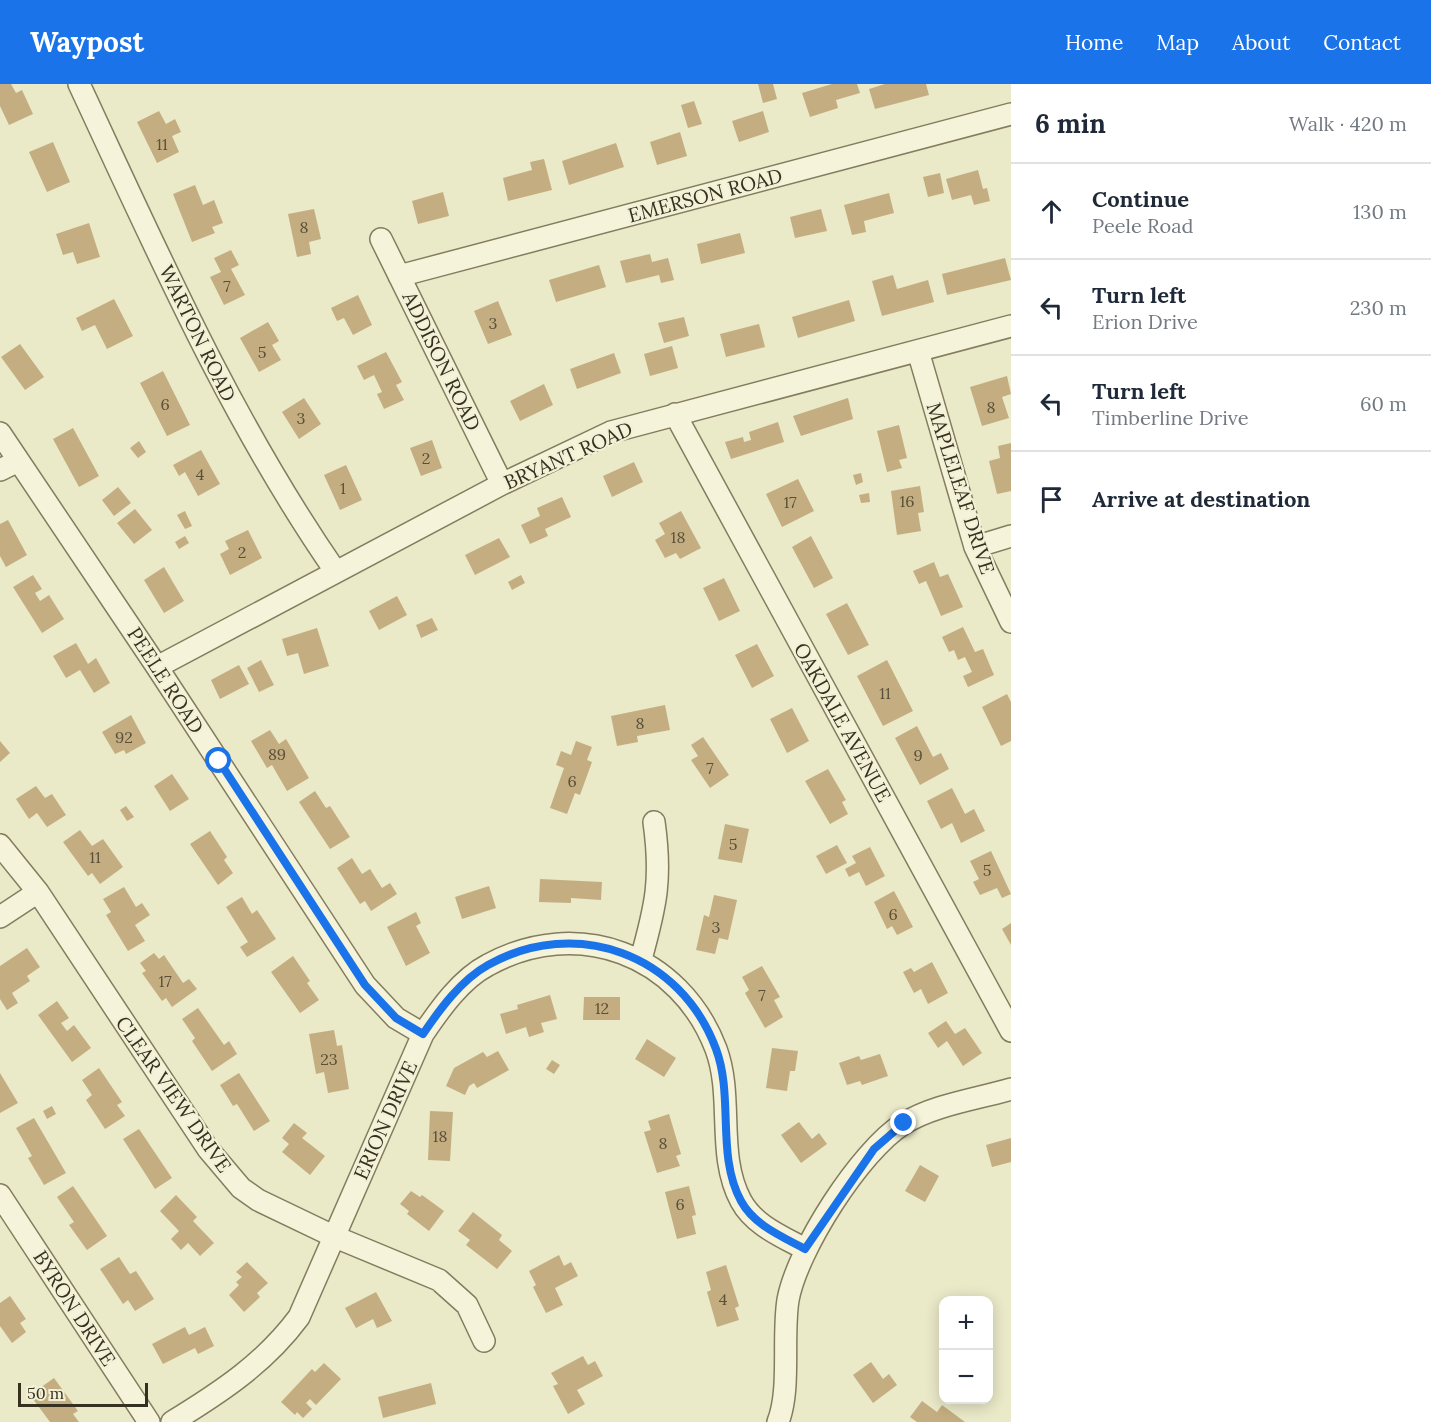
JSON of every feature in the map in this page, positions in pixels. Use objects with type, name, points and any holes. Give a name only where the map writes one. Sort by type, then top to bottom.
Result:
[{"type":"street","name":"WARTON ROAD","points":[[79,84],[218,378],[299,518],[336,572]]},
{"type":"street","name":"EMERSON ROAD","points":[[399,276],[1011,114]]},
{"type":"street","name":"ADDISON ROAD","points":[[381,239],[502,484]]},
{"type":"street","name":"BRYANT ROAD","points":[[158,667],[502,484],[611,432],[1011,326]]},
{"type":"street","name":"MAPLELEAF DRIVE","points":[[918,351],[975,547],[1011,622]]},
{"type":"street","name":"OAKDALE AVENUE","points":[[675,414],[1011,1030]]},
{"type":"street","name":"PEELE ROAD","points":[[0,433],[9,465],[158,667],[365,985],[396,1018],[423,1034]]},
{"type":"street","points":[[975,547],[1011,536]]},
{"type":"street","points":[[641,959],[658,896],[659,869],[654,822]]},
{"type":"street","name":"CLEAR VIEW DRIVE","points":[[0,845],[38,892],[208,1149],[225,1171],[258,1200],[333,1236],[422,1271],[446,1284],[467,1305],[484,1341]]},
{"type":"street","points":[[0,917],[38,892]]},
{"type":"street","name":"ERION DRIVE","points":[[172,1422],[250,1370],[287,1334],[309,1297],[333,1236],[423,1034],[438,1012],[460,987],[486,965],[546,943],[568,942],[616,951],[641,959],[684,995],[709,1031],[723,1071],[730,1171],[741,1202],[758,1222],[805,1249]]},
{"type":"street","points":[[786,1420],[789,1299],[805,1249],[847,1186],[874,1149],[904,1123],[928,1113],[1011,1089]]},
{"type":"street","name":"BYRON DRIVE","points":[[0,1195],[149,1422]]},
{"type":"building","points":[[0,84],[11,84],[16,93],[22,90],[33,114],[9,125],[0,106]]},
{"type":"building","points":[[758,84],[773,84],[777,99],[763,103]]},
{"type":"building","points":[[832,84],[857,84],[860,93],[836,100],[838,108],[810,117],[802,93]]},
{"type":"building","points":[[885,84],[926,84],[929,95],[875,109],[869,89]]},
{"type":"building","points":[[694,101],[702,124],[688,128],[681,105]]},
{"type":"building","points":[[159,111],[166,124],[175,119],[181,132],[172,136],[179,152],[157,163],[137,122]]},
{"type":"building","points":[[763,111],[769,132],[739,142],[732,121]]},
{"type":"building","points":[[680,132],[687,156],[657,165],[650,142]]},
{"type":"building","points":[[53,142],[70,182],[47,192],[29,152]]},
{"type":"building","points":[[616,143],[624,167],[569,185],[562,161]]},
{"type":"building","points":[[544,159],[552,190],[508,201],[503,178],[532,170],[530,162]]},
{"type":"building","points":[[978,170],[983,189],[987,188],[990,201],[974,205],[971,195],[952,200],[946,179]]},
{"type":"building","points":[[940,173],[944,193],[928,197],[923,177]]},
{"type":"building","points":[[195,185],[203,205],[214,200],[223,223],[212,227],[215,233],[192,242],[173,194]]},
{"type":"building","points":[[443,192],[449,216],[418,224],[412,201]]},
{"type":"building","points":[[889,193],[894,213],[864,221],[866,232],[852,235],[844,205]]},
{"type":"building","points":[[314,209],[321,239],[309,242],[311,254],[297,257],[288,214]]},
{"type":"building","points":[[821,209],[827,231],[795,238],[790,217]]},
{"type":"building","points":[[89,223],[100,257],[77,264],[73,252],[63,255],[56,234]]},
{"type":"building","points":[[740,233],[745,253],[701,264],[697,244]]},
{"type":"building","points":[[231,250],[239,265],[231,269],[245,295],[224,305],[210,277],[221,272],[214,258]]},
{"type":"building","points":[[650,254],[652,262],[668,258],[674,280],[661,283],[659,275],[626,283],[620,261]]},
{"type":"building","points":[[1005,258],[1011,280],[947,295],[942,274]]},
{"type":"building","points":[[599,265],[606,287],[556,302],[549,280]]},
{"type":"building","points":[[893,275],[897,289],[928,280],[934,302],[882,316],[872,281]]},
{"type":"building","points":[[358,295],[372,325],[353,335],[344,318],[337,321],[331,308]]},
{"type":"building","points":[[114,299],[133,336],[107,349],[95,325],[82,331],[76,318]]},
{"type":"building","points":[[849,300],[855,321],[798,338],[792,317]]},
{"type":"building","points":[[498,301],[512,335],[488,344],[474,311]]},
{"type":"building","points":[[684,317],[689,336],[664,343],[658,323]]},
{"type":"building","points":[[268,322],[279,341],[272,345],[281,360],[259,372],[240,338]]},
{"type":"building","points":[[759,324],[765,347],[726,357],[720,334]]},
{"type":"building","points":[[20,344],[44,377],[25,390],[1,357]]},
{"type":"building","points":[[672,346],[678,368],[650,376],[644,354]]},
{"type":"building","points":[[386,352],[402,382],[396,385],[404,400],[384,409],[377,394],[382,392],[374,375],[364,380],[357,366]]},
{"type":"building","points":[[614,353],[621,373],[577,389],[570,369]]},
{"type":"building","points":[[163,371],[190,425],[167,436],[140,383]]},
{"type":"building","points":[[1007,376],[1011,394],[1002,397],[1009,418],[982,426],[970,387]]},
{"type":"building","points":[[544,384],[553,405],[520,421],[510,401]]},
{"type":"building","points":[[304,398],[321,424],[299,439],[282,412]]},
{"type":"building","points":[[848,398],[853,419],[801,436],[793,416]]},
{"type":"building","points":[[778,422],[784,442],[731,459],[725,442],[743,437],[744,442],[751,440],[749,432]]},
{"type":"building","points":[[899,425],[907,458],[899,460],[902,468],[887,472],[877,431]]},
{"type":"building","points":[[73,428],[99,476],[79,487],[53,439]]},
{"type":"building","points":[[432,440],[442,468],[421,476],[410,448]]},
{"type":"building","points":[[139,441],[146,452],[138,458],[130,448]]},
{"type":"building","points":[[1011,443],[1011,491],[997,494],[989,461],[1000,458],[998,446]]},
{"type":"building","points":[[201,450],[220,484],[198,496],[185,472],[179,476],[173,465]]},
{"type":"building","points":[[634,462],[643,482],[612,497],[603,476]]},
{"type":"building","points":[[346,465],[362,500],[340,510],[324,475]]},
{"type":"building","points":[[861,473],[863,482],[856,485],[853,475]]},
{"type":"building","points":[[798,479],[814,511],[782,527],[766,494]]},
{"type":"building","points":[[920,486],[924,512],[918,513],[921,531],[897,535],[891,491]]},
{"type":"building","points":[[118,487],[131,503],[114,516],[102,500]]},
{"type":"building","points":[[869,493],[870,502],[861,503],[859,495]]},
{"type":"building","points":[[562,497],[571,517],[545,529],[548,536],[530,544],[521,525],[540,516],[537,508]]},
{"type":"building","points":[[135,509],[152,530],[134,544],[117,523]]},
{"type":"building","points":[[185,511],[192,526],[185,529],[177,515]]},
{"type":"building","points":[[681,511],[701,548],[680,559],[676,553],[665,558],[655,540],[665,534],[659,523]]},
{"type":"building","points":[[8,520],[27,555],[6,567],[0,556],[0,524]]},
{"type":"building","points":[[248,530],[262,558],[230,575],[220,554],[229,549],[225,541]]},
{"type":"building","points":[[185,536],[189,543],[179,549],[175,542]]},
{"type":"building","points":[[811,536],[833,578],[814,588],[792,547]]},
{"type":"building","points":[[499,538],[510,557],[475,575],[465,555]]},
{"type":"building","points":[[934,562],[940,577],[948,574],[963,607],[941,616],[926,581],[919,584],[913,571]]},
{"type":"building","points":[[164,567],[184,601],[164,613],[144,580]]},
{"type":"building","points":[[33,575],[42,589],[35,593],[40,601],[49,595],[64,619],[42,633],[13,587]]},
{"type":"building","points":[[521,575],[525,583],[512,590],[508,582]]},
{"type":"building","points":[[724,578],[740,611],[719,621],[703,588]]},
{"type":"building","points":[[397,596],[407,615],[379,630],[369,611]]},
{"type":"building","points":[[847,603],[869,645],[848,655],[826,614]]},
{"type":"building","points":[[432,618],[438,630],[421,638],[416,625]]},
{"type":"building","points":[[963,627],[975,652],[983,649],[994,675],[968,687],[963,676],[972,672],[965,657],[958,660],[954,650],[949,652],[942,637]]},
{"type":"building","points":[[317,628],[329,666],[304,674],[298,653],[287,656],[282,639]]},
{"type":"building","points":[[76,643],[88,664],[96,658],[110,683],[94,693],[80,670],[66,678],[53,656]]},
{"type":"building","points":[[757,644],[774,676],[752,688],[735,655]]},
{"type":"building","points":[[261,660],[274,685],[259,692],[247,668]]},
{"type":"building","points":[[887,660],[913,711],[883,726],[857,676]]},
{"type":"building","points":[[239,665],[249,684],[220,699],[211,680]]},
{"type":"building","points":[[1007,694],[1011,702],[1011,741],[1001,746],[982,707]]},
{"type":"building","points":[[665,705],[670,730],[637,736],[638,742],[617,746],[611,716]]},
{"type":"building","points":[[792,708],[809,741],[787,753],[770,719]]},
{"type":"building","points":[[131,715],[146,743],[126,754],[124,750],[115,754],[102,732]]},
{"type":"building","points":[[917,726],[933,757],[941,753],[949,769],[920,785],[895,738]]},
{"type":"building","points":[[270,730],[279,744],[286,739],[309,778],[287,791],[272,765],[267,768],[251,741]]},
{"type":"building","points":[[703,737],[729,775],[710,788],[691,760],[698,756],[691,745]]},
{"type":"building","points":[[0,741],[10,753],[0,762]]},
{"type":"building","points":[[576,741],[592,747],[587,760],[592,762],[580,795],[575,793],[567,814],[550,808],[564,768],[556,765],[561,751],[571,755]]},
{"type":"building","points":[[828,769],[846,800],[842,802],[848,814],[830,824],[805,781]]},
{"type":"building","points":[[172,774],[189,799],[170,811],[154,786]]},
{"type":"building","points":[[36,786],[45,798],[52,794],[66,815],[47,827],[37,813],[29,819],[16,799]]},
{"type":"building","points":[[952,788],[965,814],[974,809],[985,831],[961,843],[952,823],[941,829],[927,801]]},
{"type":"building","points":[[315,791],[326,808],[330,806],[350,837],[330,849],[299,802]]},
{"type":"building","points":[[126,806],[134,817],[127,821],[120,810]]},
{"type":"building","points":[[725,824],[749,829],[742,863],[718,859]]},
{"type":"building","points":[[80,830],[92,846],[103,839],[123,867],[100,884],[92,873],[88,876],[63,842]]},
{"type":"building","points":[[210,831],[227,857],[224,860],[233,873],[218,885],[190,844]]},
{"type":"building","points":[[837,845],[847,863],[826,874],[816,856]]},
{"type":"building","points":[[870,847],[885,876],[866,886],[859,872],[849,877],[845,869],[856,863],[852,856]]},
{"type":"building","points":[[991,851],[1011,894],[1002,898],[997,888],[980,895],[973,882],[979,879],[970,861]]},
{"type":"building","points":[[352,858],[362,874],[370,869],[382,888],[390,883],[397,894],[371,911],[365,901],[360,904],[337,868]]},
{"type":"building","points":[[540,879],[602,882],[601,900],[571,898],[571,903],[539,902]]},
{"type":"building","points":[[489,886],[496,908],[462,919],[455,897]]},
{"type":"building","points":[[124,887],[136,907],[142,903],[150,915],[135,925],[145,941],[128,951],[106,915],[111,912],[103,899]]},
{"type":"building","points":[[894,891],[913,927],[897,935],[892,926],[887,929],[874,902]]},
{"type":"building","points":[[714,895],[737,900],[728,940],[719,938],[715,954],[696,950],[704,915],[709,917]]},
{"type":"building","points":[[242,897],[252,914],[257,910],[276,939],[247,957],[240,947],[248,942],[226,907]]},
{"type":"building","points":[[416,912],[421,923],[416,926],[430,953],[406,966],[387,927]]},
{"type":"building","points":[[1011,923],[1011,945],[1002,929]]},
{"type":"building","points":[[27,948],[40,967],[27,976],[30,981],[12,993],[18,1003],[7,1010],[0,999],[0,966]]},
{"type":"building","points":[[154,953],[159,959],[164,955],[183,983],[189,979],[197,989],[172,1007],[166,998],[162,1001],[142,973],[146,971],[140,963]]},
{"type":"building","points":[[293,956],[310,981],[307,983],[319,1000],[300,1013],[271,972]]},
{"type":"building","points":[[932,962],[948,993],[928,1004],[921,989],[914,993],[903,972],[911,968],[914,972]]},
{"type":"building","points":[[762,966],[780,997],[774,1000],[783,1017],[765,1028],[745,993],[749,990],[742,977]]},
{"type":"building","points":[[550,995],[557,1019],[541,1023],[544,1032],[529,1037],[526,1027],[506,1034],[500,1014],[518,1009],[517,1005]]},
{"type":"building","points":[[584,997],[620,997],[620,1020],[583,1020]]},
{"type":"building","points":[[57,1001],[69,1018],[61,1023],[67,1031],[74,1025],[91,1048],[72,1062],[38,1015]]},
{"type":"building","points":[[198,1008],[224,1045],[229,1041],[237,1054],[212,1071],[192,1041],[195,1038],[182,1019]]},
{"type":"building","points":[[946,1021],[955,1034],[965,1028],[982,1053],[963,1066],[947,1041],[938,1048],[928,1033]]},
{"type":"building","points":[[334,1030],[337,1046],[342,1045],[349,1089],[328,1093],[324,1072],[316,1074],[309,1034]]},
{"type":"building","points":[[647,1039],[676,1058],[664,1077],[635,1059]]},
{"type":"building","points":[[772,1048],[798,1051],[795,1071],[790,1071],[787,1091],[766,1088]]},
{"type":"building","points":[[498,1051],[509,1070],[477,1088],[474,1083],[469,1086],[465,1095],[446,1086],[454,1068],[483,1052],[487,1057]]},
{"type":"building","points":[[880,1054],[888,1076],[862,1085],[860,1081],[847,1085],[839,1063],[859,1056],[861,1060]]},
{"type":"building","points":[[552,1060],[560,1065],[554,1074],[546,1069]]},
{"type":"building","points":[[99,1068],[122,1102],[117,1105],[125,1116],[105,1129],[86,1100],[92,1095],[82,1080]]},
{"type":"building","points":[[0,1073],[18,1103],[0,1113]]},
{"type":"building","points":[[239,1073],[270,1121],[254,1131],[237,1104],[233,1106],[220,1085]]},
{"type":"building","points":[[52,1106],[56,1114],[47,1119],[43,1111]]},
{"type":"building","points":[[430,1111],[453,1112],[450,1161],[428,1160]]},
{"type":"building","points":[[669,1114],[681,1154],[676,1156],[680,1166],[657,1173],[644,1132],[651,1130],[648,1121]]},
{"type":"building","points":[[34,1118],[66,1173],[44,1185],[28,1158],[32,1156],[16,1128]]},
{"type":"building","points":[[799,1122],[812,1139],[819,1133],[827,1144],[801,1163],[781,1135]]},
{"type":"building","points":[[294,1123],[307,1133],[302,1138],[325,1156],[310,1175],[282,1152],[289,1144],[282,1138]]},
{"type":"building","points":[[139,1129],[172,1178],[155,1189],[123,1139]]},
{"type":"building","points":[[1011,1138],[1011,1162],[992,1167],[986,1145]]},
{"type":"building","points":[[920,1165],[939,1176],[925,1202],[905,1191]]},
{"type":"building","points":[[73,1186],[107,1236],[87,1250],[69,1225],[74,1222],[57,1197]]},
{"type":"building","points":[[689,1186],[696,1215],[692,1216],[696,1234],[677,1239],[665,1192]]},
{"type":"building","points":[[411,1191],[420,1197],[422,1195],[444,1211],[429,1231],[407,1214],[409,1211],[400,1204]]},
{"type":"building","points":[[176,1195],[197,1217],[193,1221],[214,1243],[200,1256],[188,1243],[181,1250],[171,1239],[179,1231],[160,1211]]},
{"type":"building","points":[[473,1212],[502,1235],[499,1240],[512,1251],[497,1269],[466,1245],[470,1240],[458,1231]]},
{"type":"building","points":[[559,1255],[564,1266],[571,1262],[578,1276],[555,1288],[563,1305],[546,1313],[533,1287],[536,1285],[529,1271]]},
{"type":"building","points":[[119,1257],[130,1274],[136,1271],[154,1299],[135,1311],[128,1300],[123,1304],[100,1269]]},
{"type":"building","points":[[247,1262],[268,1283],[257,1293],[260,1297],[244,1312],[229,1295],[239,1285],[236,1282],[242,1277],[236,1272]]},
{"type":"building","points":[[726,1265],[739,1306],[735,1308],[739,1320],[717,1327],[707,1292],[711,1290],[706,1272]]},
{"type":"building","points":[[376,1292],[392,1321],[377,1328],[373,1319],[356,1328],[345,1308]]},
{"type":"building","points":[[10,1296],[26,1319],[20,1323],[26,1332],[12,1343],[0,1326],[0,1303]]},
{"type":"building","points":[[185,1327],[189,1335],[205,1327],[214,1346],[198,1354],[195,1348],[163,1364],[152,1344]]},
{"type":"building","points":[[583,1356],[588,1365],[595,1361],[603,1376],[577,1390],[585,1404],[568,1414],[553,1386],[558,1384],[551,1373]]},
{"type":"building","points":[[871,1362],[883,1379],[889,1374],[897,1385],[873,1403],[853,1375]]},
{"type":"building","points":[[324,1363],[341,1379],[316,1405],[310,1399],[306,1403],[312,1409],[303,1418],[297,1412],[295,1415],[281,1402],[312,1369],[315,1372]]},
{"type":"building","points":[[54,1378],[78,1411],[73,1414],[79,1422],[50,1422],[30,1395]]},
{"type":"building","points":[[431,1383],[436,1404],[383,1418],[378,1397]]},
{"type":"building","points":[[922,1401],[937,1412],[942,1405],[965,1422],[917,1422],[910,1417]]},
{"type":"route","points":[[219,761],[365,985],[380,1004],[396,1018],[423,1034],[452,995],[486,965],[546,943],[568,942],[616,951],[641,959],[669,980],[697,1012],[709,1031],[717,1051],[723,1071],[730,1171],[741,1202],[758,1222],[805,1249],[840,1195],[874,1149],[904,1123]]}]
